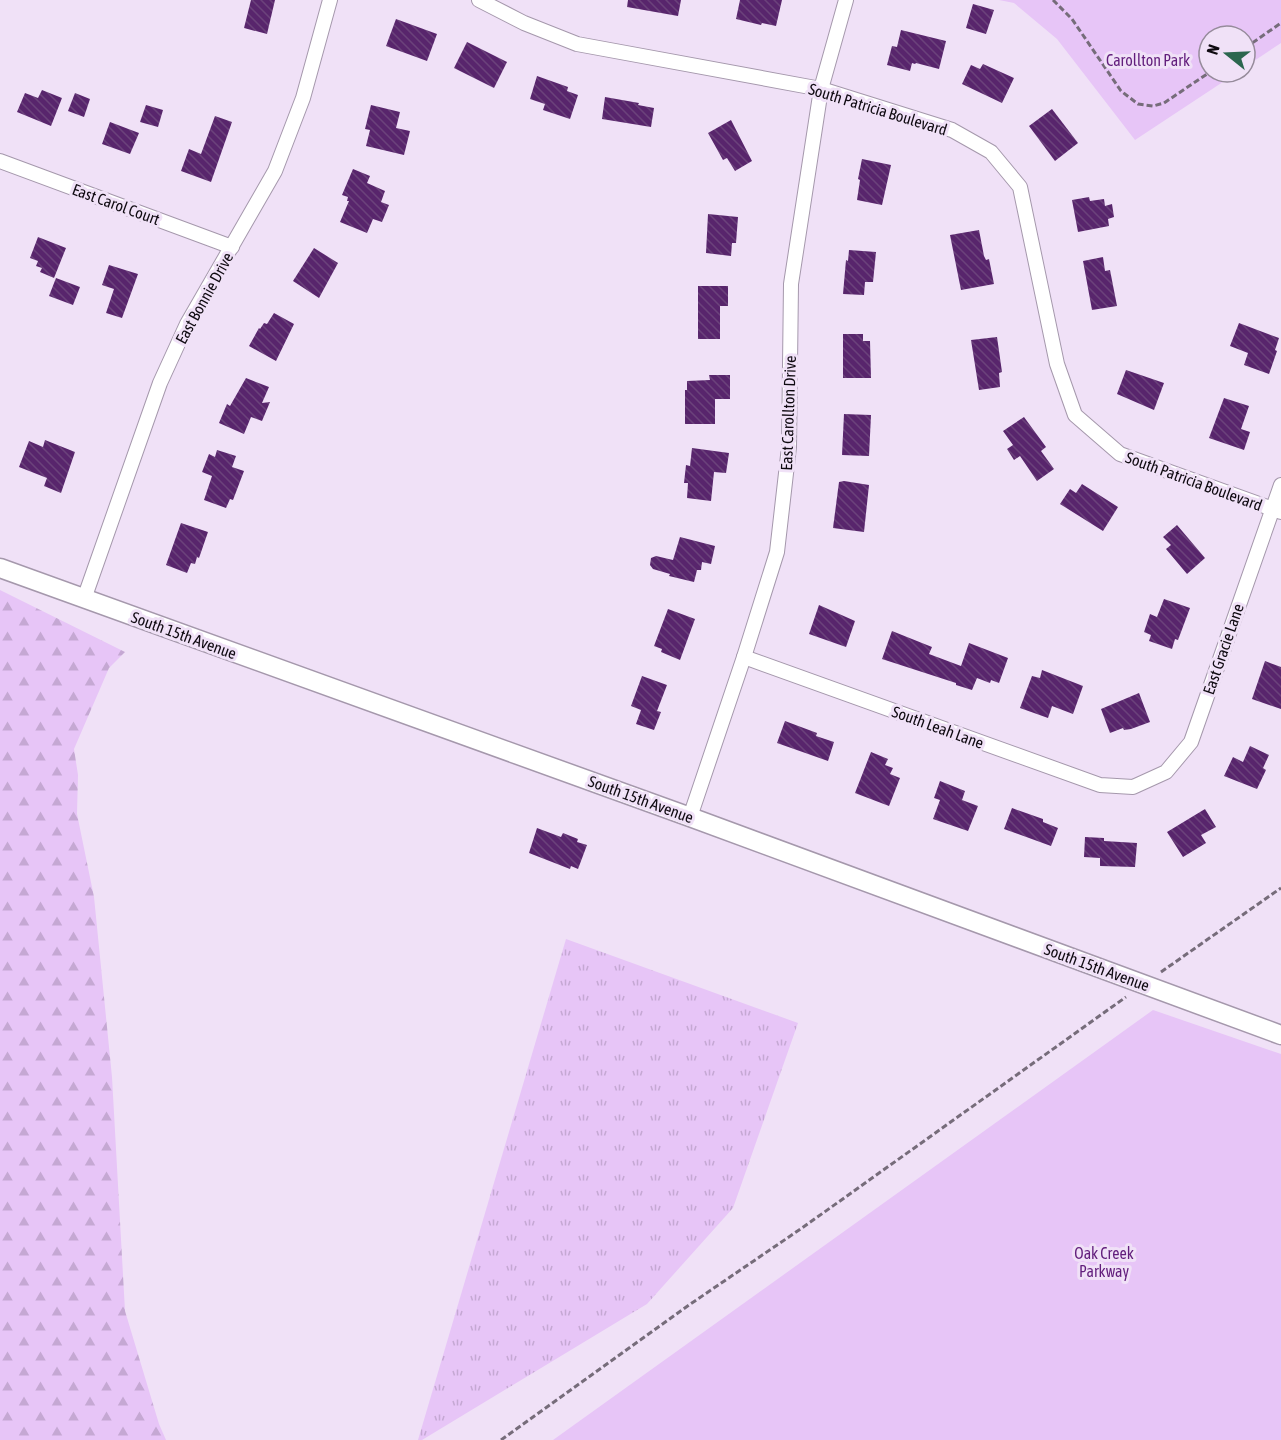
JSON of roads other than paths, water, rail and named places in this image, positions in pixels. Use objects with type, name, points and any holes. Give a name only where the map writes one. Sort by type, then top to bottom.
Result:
[{"type":"street","name":"East Bonnie Drive","points":[[84,599],[160,383],[187,324],[275,171],[303,98],[330,0]]},
{"type":"street","name":"South Patricia Boulevard","points":[[479,0],[524,23],[576,44],[821,89],[952,130],[991,153],[1020,187],[1057,364],[1076,415],[1120,454],[1277,510]]},
{"type":"street","name":"East Carollton Drive","points":[[690,817],[777,552],[789,447],[791,284],[821,89],[846,0]]},
{"type":"street","name":"East Carol Court","points":[[0,160],[232,247]]},
{"type":"street","name":"East Gracie Lane","points":[[1133,787],[1166,772],[1191,742],[1277,510],[1281,485]]},
{"type":"street","name":"South 15th Avenue","points":[[0,568],[690,817],[1281,1035]]},
{"type":"street","name":"South Leah Lane","points":[[744,657],[1100,785],[1133,787]]},
{"type":"park label","name":"Carollton Park","points":[[1148,60]]},
{"type":"park label","name":"Oak Creek Parkway","points":[[1104,1262]]}]
